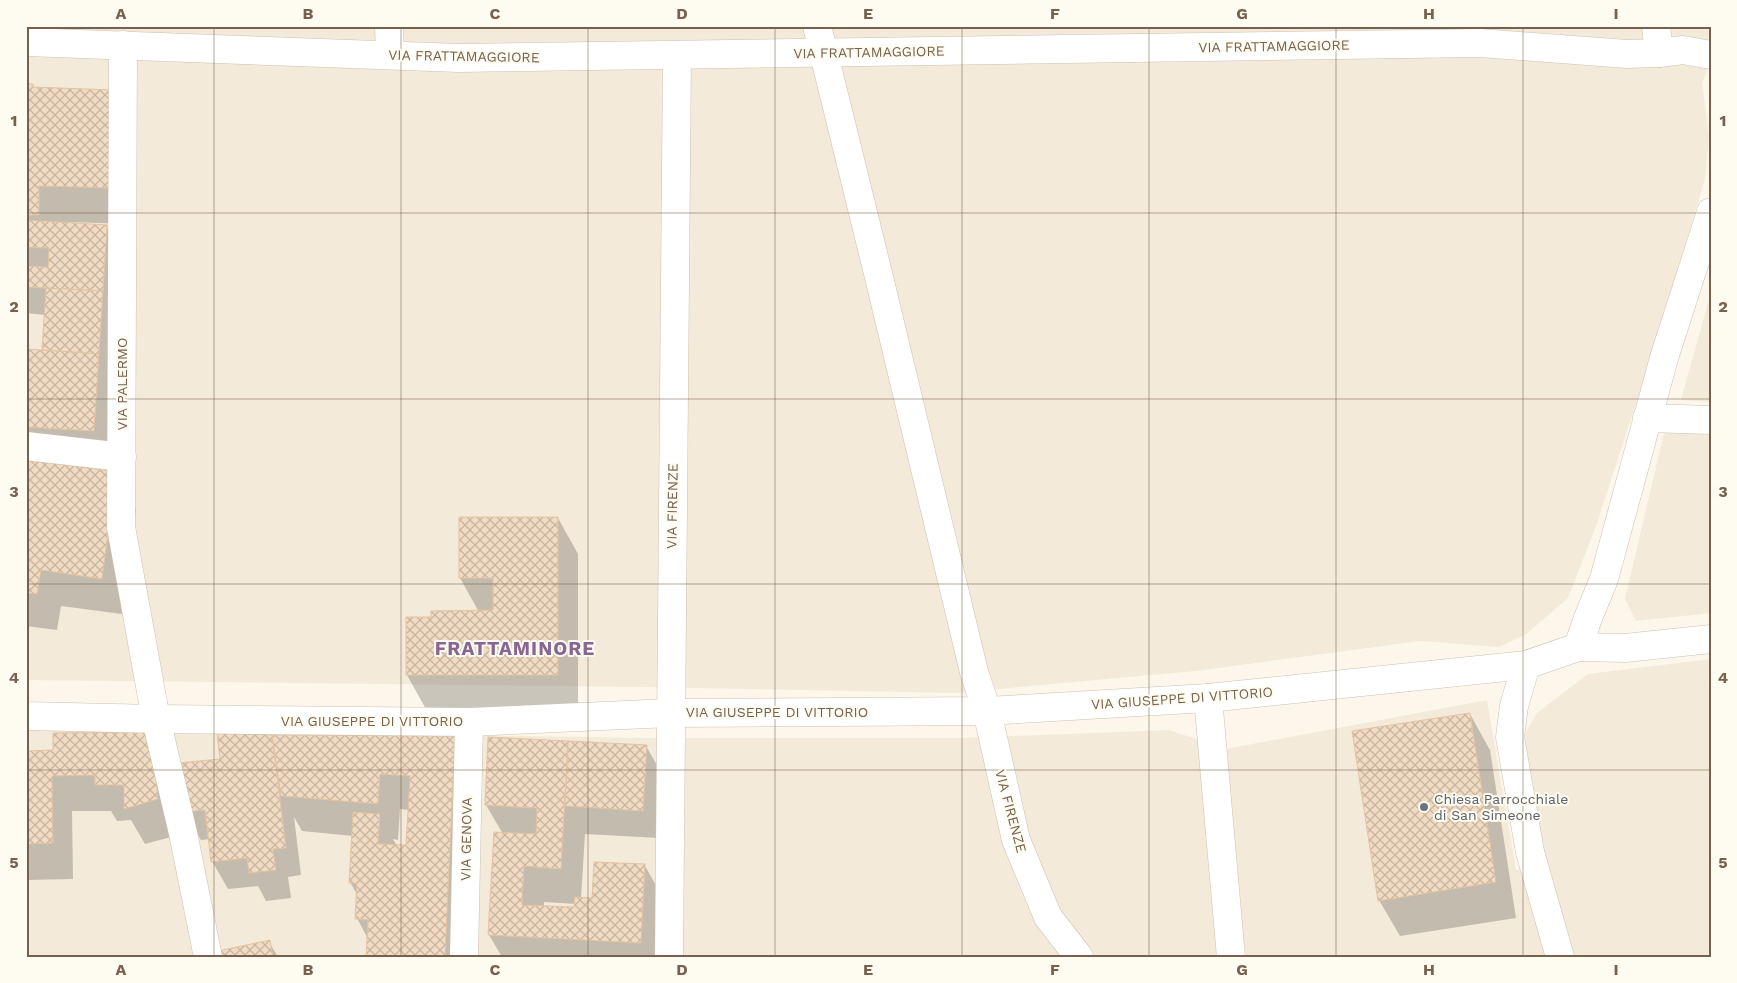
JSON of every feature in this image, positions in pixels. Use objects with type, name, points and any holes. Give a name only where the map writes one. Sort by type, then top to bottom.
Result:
[{"type":"street","points":[[389,26],[390,56]]},
{"type":"street","name":"VIA FIRENZE","points":[[817,26],[878,268],[974,672],[987,711],[1016,840],[1048,918],[1079,957]]},
{"type":"street","points":[[1656,26],[1659,53]]},
{"type":"street","name":"VIA FRATTAMAGGIORE","points":[[33,37],[124,46],[458,58],[824,53],[1355,35],[1480,42],[1627,54],[1683,50],[1711,55]]},
{"type":"street","name":"VIA PALERMO","points":[[124,46],[121,527],[156,719],[183,833],[208,957]]},
{"type":"street","name":"VIA FIRENZE","points":[[669,957],[677,55]]},
{"type":"street","points":[[1711,212],[1664,358],[1604,579],[1578,647],[1625,648],[1711,639]]},
{"type":"street","points":[[1648,418],[1711,420]]},
{"type":"street","points":[[26,446],[122,457]]},
{"type":"street","name":"VIA GIUSEPPE DI VITTORIO","points":[[26,716],[469,722],[670,713],[987,711],[1208,698],[1526,665],[1578,647]]},
{"type":"street","points":[[1526,665],[1514,706],[1510,736],[1530,852],[1560,957]]},
{"type":"street","points":[[1208,698],[1230,957]]},
{"type":"street","name":"VIA GENOVA","points":[[464,957],[469,722]]},
{"type":"shaded area","points":[[26,26],[1711,26],[1711,60],[1702,83],[1709,135],[1705,179],[1647,370],[1596,526],[1568,598],[1525,635],[1499,647],[1420,641],[1196,671],[954,693],[641,687],[26,680]]},
{"type":"shaded area","points":[[1711,292],[1711,402],[1681,400]]},
{"type":"shaded area","points":[[1711,432],[1711,613],[1636,621],[1625,599],[1664,433]]},
{"type":"shaded area","points":[[1711,659],[1711,957],[1571,957],[1532,818],[1525,734],[1537,713],[1588,674]]},
{"type":"shaded area","points":[[1487,700],[1516,870],[1525,868],[1546,957],[26,957],[26,728],[649,738],[963,738],[1169,730],[1226,749]]},
{"type":"building","points":[[26,84],[33,84],[33,87],[112,90],[109,188],[39,186],[39,215],[26,215]]},
{"type":"building","points":[[26,220],[107,225],[103,291],[26,287],[26,266],[48,267],[49,248],[26,247]]},
{"type":"building","points":[[46,288],[103,291],[99,354],[42,350]]},
{"type":"building","points":[[26,349],[99,354],[94,431],[26,427]]},
{"type":"building","points":[[26,459],[116,472],[102,579],[41,570],[37,594],[26,593]]},
{"type":"building","points":[[459,517],[558,517],[558,675],[406,675],[406,617],[431,617],[431,611],[493,610],[493,578],[459,578]]},
{"type":"building","name":"Chiesa Parrocchiale di San Simeone","points":[[1470,713],[1496,882],[1378,901],[1352,731]]},
{"type":"building","points":[[151,732],[158,799],[124,809],[124,785],[95,785],[95,775],[52,776],[53,843],[26,844],[26,751],[53,750],[53,733]]},
{"type":"building","points":[[217,733],[272,735],[286,848],[273,849],[276,870],[249,873],[247,858],[211,862],[205,810],[184,812],[179,763],[220,759]]},
{"type":"building","points":[[272,735],[455,736],[445,957],[366,957],[368,920],[355,919],[357,883],[349,883],[353,812],[380,814],[378,844],[406,845],[410,776],[380,774],[378,804],[281,796]]},
{"type":"building","points":[[488,737],[568,741],[561,869],[524,866],[522,905],[574,907],[575,897],[592,898],[594,862],[645,864],[641,943],[488,935],[494,832],[536,834],[537,808],[485,805]]},
{"type":"building","points":[[568,741],[647,745],[643,811],[565,806]]},
{"type":"building","points":[[270,940],[273,957],[219,957],[218,951]]},
{"type":"place","name":"Chiesa Parrocchiale di San Simeone","points":[[1424,807]]},
{"type":"district","name":"FRATTAMINORE","points":[[515,648]]}]
